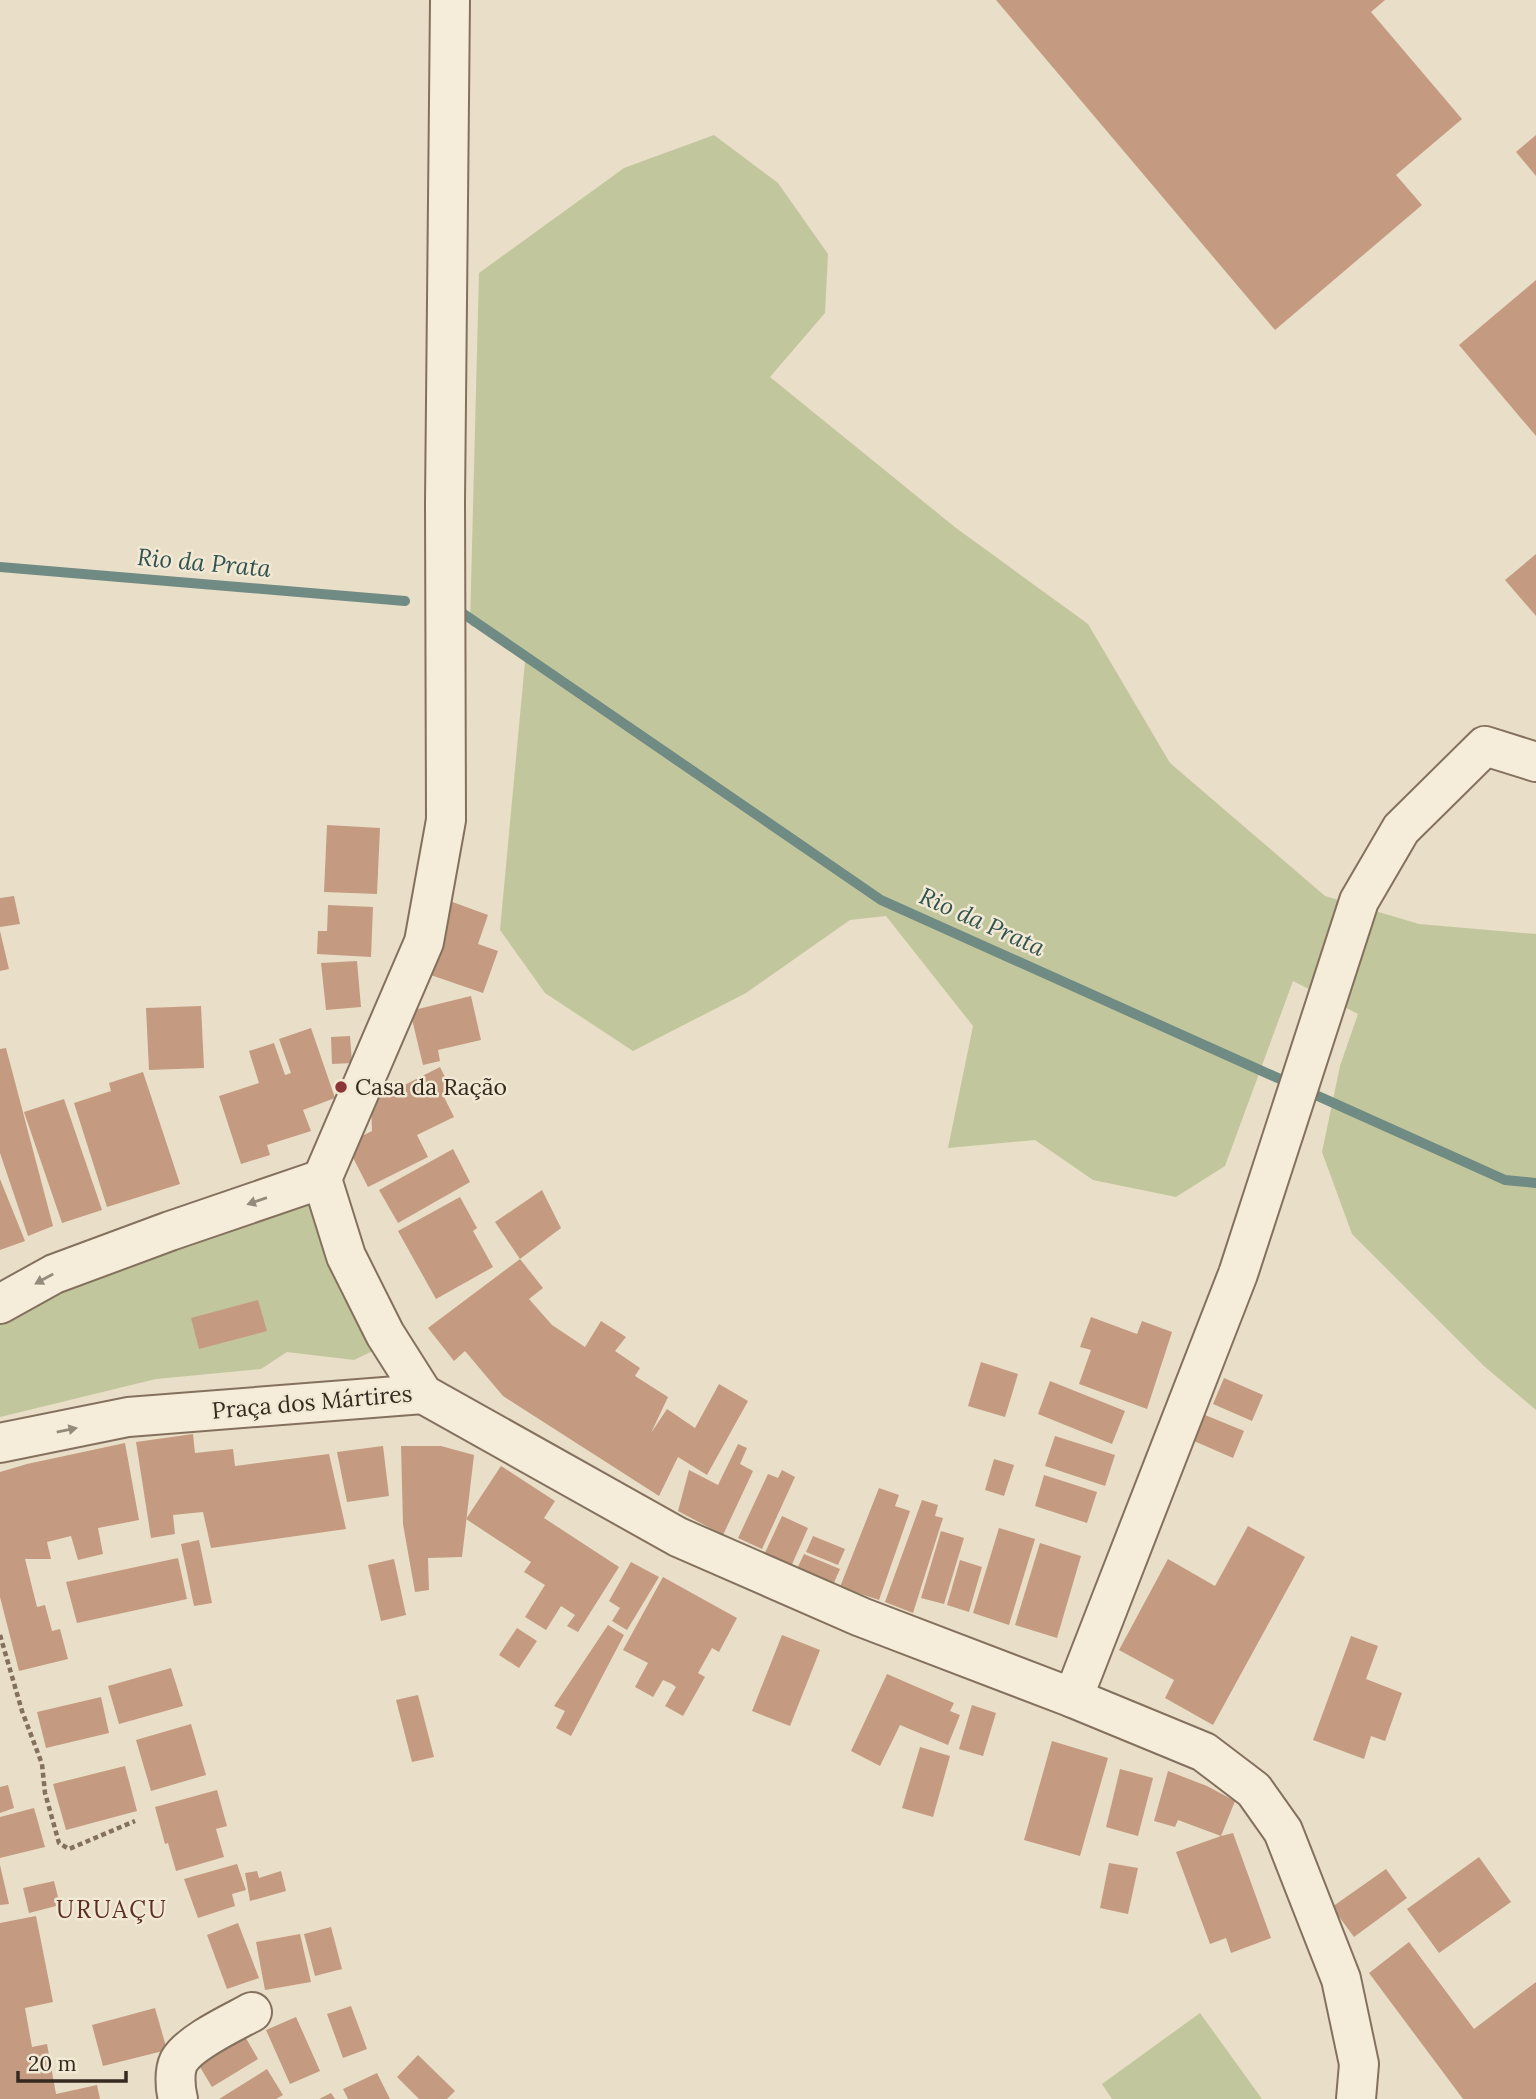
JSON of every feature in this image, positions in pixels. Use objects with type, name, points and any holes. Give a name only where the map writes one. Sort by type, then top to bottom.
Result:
[{"type":"street","points":[[0,1304],[54,1274],[322,1179],[424,942],[446,820],[445,502],[450,0]]},
{"type":"street","points":[[1073,1698],[1238,1274],[1359,901],[1402,829],[1485,746],[1536,762]]},
{"type":"street","name":"Praça dos Mártires","points":[[0,1443],[128,1417],[423,1394],[385,1334],[346,1256],[322,1179]]},
{"type":"street","points":[[423,1394],[678,1537],[861,1618],[1073,1698],[1204,1752],[1254,1790],[1283,1831],[1341,1979],[1358,2081],[1386,2099]]},
{"type":"street","points":[[178,2099],[175,2088],[178,2063],[188,2050],[252,2012]]},
{"type":"path","points":[[0,1634],[22,1712],[42,1764],[46,1793],[59,1843],[68,1849],[135,1821]]},
{"type":"green space","points":[[714,135],[778,183],[828,254],[825,313],[770,377],[956,528],[1088,624],[1170,763],[1325,896],[1419,924],[1536,934],[1536,1410],[1484,1366],[1352,1234],[1322,1152],[1340,1066],[1358,1014],[1293,981],[1225,1166],[1176,1197],[1093,1180],[1035,1140],[948,1148],[973,1026],[886,916],[850,920],[746,993],[633,1051],[545,993],[500,930],[526,651],[470,625],[479,273],[624,168]]},
{"type":"green space","points":[[320,1192],[385,1345],[354,1360],[287,1352],[261,1369],[156,1379],[0,1417],[0,1321],[59,1290]]},
{"type":"green space","points":[[1200,2013],[1262,2099],[1112,2099],[1102,2084]]},
{"type":"building","points":[[996,0],[1385,0],[1371,12],[1462,119],[1396,175],[1422,205],[1275,330]]},
{"type":"building","points":[[1536,135],[1536,176],[1516,152]]},
{"type":"building","points":[[1536,280],[1536,436],[1459,345]]},
{"type":"building","points":[[1536,554],[1536,616],[1505,580]]},
{"type":"building","points":[[327,825],[380,828],[377,894],[324,892]]},
{"type":"building","points":[[14,896],[20,924],[0,927],[0,898]]},
{"type":"building","points":[[447,900],[488,915],[478,944],[498,951],[483,993],[422,972]]},
{"type":"building","points":[[328,905],[373,907],[371,957],[317,954],[318,931],[327,931]]},
{"type":"building","points":[[0,931],[9,969],[0,971]]},
{"type":"building","points":[[357,961],[361,1007],[326,1010],[321,963]]},
{"type":"building","points":[[471,996],[481,1040],[438,1050],[440,1061],[423,1065],[410,1011]]},
{"type":"building","points":[[201,1006],[204,1068],[149,1070],[146,1008]]},
{"type":"building","points":[[311,1028],[335,1098],[303,1110],[311,1131],[267,1145],[270,1155],[241,1164],[219,1096],[259,1083],[249,1051],[274,1043],[285,1075],[291,1073],[279,1039]]},
{"type":"building","points":[[350,1036],[352,1063],[332,1064],[331,1037]]},
{"type":"building","points":[[6,1048],[53,1226],[28,1236],[0,1153],[0,1049]]},
{"type":"building","points":[[440,1067],[452,1091],[443,1095],[454,1117],[417,1135],[428,1157],[368,1187],[346,1144],[372,1131],[371,1102]]},
{"type":"building","points":[[143,1072],[180,1184],[107,1207],[74,1103],[111,1091],[109,1083]]},
{"type":"building","points":[[64,1099],[102,1210],[62,1223],[24,1112]]},
{"type":"building","points":[[453,1149],[470,1182],[398,1223],[379,1190]]},
{"type":"building","points":[[0,1179],[25,1241],[0,1250]]},
{"type":"building","points":[[542,1190],[561,1228],[520,1259],[495,1222]]},
{"type":"building","points":[[460,1197],[477,1228],[473,1231],[493,1267],[436,1299],[398,1231]]},
{"type":"building","points":[[520,1259],[543,1288],[529,1299],[552,1325],[585,1347],[601,1321],[626,1337],[615,1351],[640,1368],[635,1376],[668,1397],[651,1433],[667,1409],[695,1428],[719,1384],[748,1401],[707,1475],[678,1457],[659,1496],[503,1396],[465,1351],[454,1361],[428,1328]]},
{"type":"building","points":[[258,1300],[267,1331],[199,1349],[191,1318]]},
{"type":"building","points":[[1091,1317],[1137,1334],[1142,1321],[1172,1332],[1147,1409],[1079,1384],[1091,1350],[1080,1347]]},
{"type":"building","points":[[981,1362],[1018,1374],[1005,1417],[968,1406]]},
{"type":"building","points":[[1224,1378],[1263,1395],[1252,1421],[1213,1404]]},
{"type":"building","points":[[1050,1381],[1125,1411],[1112,1444],[1038,1414]]},
{"type":"building","points":[[1205,1415],[1244,1431],[1233,1458],[1194,1441]]},
{"type":"building","points":[[193,1434],[195,1453],[233,1449],[235,1466],[329,1454],[346,1529],[211,1548],[203,1512],[173,1515],[175,1534],[151,1538],[136,1442]]},
{"type":"building","points":[[1055,1436],[1115,1455],[1105,1486],[1045,1466]]},
{"type":"building","points":[[125,1443],[139,1520],[98,1528],[103,1554],[78,1560],[71,1536],[47,1542],[51,1559],[25,1559],[37,1607],[45,1605],[52,1631],[60,1629],[68,1659],[19,1671],[0,1597],[0,1472]]},
{"type":"building","points":[[738,1444],[747,1448],[740,1464],[753,1471],[723,1535],[678,1511],[689,1470],[718,1485]]},
{"type":"building","points":[[383,1446],[389,1496],[347,1502],[337,1452]]},
{"type":"building","points":[[401,1446],[441,1446],[474,1455],[462,1557],[428,1558],[429,1590],[415,1592],[403,1524]]},
{"type":"building","points":[[994,1459],[1014,1465],[1004,1496],[985,1490]]},
{"type":"building","points":[[501,1466],[555,1501],[544,1518],[619,1567],[578,1632],[567,1626],[575,1615],[561,1606],[546,1630],[525,1617],[545,1585],[524,1572],[531,1562],[466,1519]]},
{"type":"building","points":[[782,1470],[795,1477],[762,1549],[738,1538],[768,1474],[778,1478]]},
{"type":"building","points":[[1044,1475],[1097,1492],[1087,1523],[1035,1506]]},
{"type":"building","points":[[879,1488],[899,1495],[895,1506],[910,1511],[879,1600],[840,1587]]},
{"type":"building","points":[[922,1500],[938,1505],[935,1516],[943,1518],[913,1613],[885,1602]]},
{"type":"building","points":[[782,1516],[808,1528],[790,1569],[763,1557]]},
{"type":"building","points":[[1248,1526],[1305,1557],[1213,1725],[1165,1698],[1174,1680],[1119,1650],[1168,1559],[1215,1586]]},
{"type":"building","points":[[999,1528],[1035,1539],[1009,1625],[973,1613]]},
{"type":"building","points":[[941,1531],[964,1538],[944,1604],[921,1598]]},
{"type":"building","points":[[813,1536],[845,1549],[838,1565],[806,1552]]},
{"type":"building","points":[[199,1540],[212,1603],[194,1606],[181,1544]]},
{"type":"building","points":[[1040,1543],[1081,1556],[1057,1638],[1015,1625]]},
{"type":"building","points":[[804,1554],[840,1569],[832,1587],[796,1571]]},
{"type":"building","points":[[178,1558],[187,1599],[77,1623],[66,1582]]},
{"type":"building","points":[[394,1559],[406,1615],[381,1621],[368,1565]]},
{"type":"building","points":[[960,1560],[982,1567],[969,1612],[947,1605]]},
{"type":"building","points":[[631,1562],[659,1577],[627,1630],[612,1621],[620,1608],[609,1601]]},
{"type":"building","points":[[663,1577],[737,1618],[719,1652],[712,1648],[698,1673],[705,1677],[683,1716],[665,1706],[676,1687],[672,1684],[663,1680],[653,1697],[635,1687],[648,1663],[623,1650]]},
{"type":"building","points":[[608,1625],[624,1635],[571,1736],[556,1728],[565,1711],[554,1706]]},
{"type":"building","points":[[517,1628],[537,1641],[519,1668],[499,1655]]},
{"type":"building","points":[[782,1635],[820,1650],[790,1726],[752,1711]]},
{"type":"building","points":[[1351,1636],[1378,1646],[1366,1679],[1402,1693],[1385,1741],[1371,1736],[1364,1759],[1313,1740]]},
{"type":"building","points":[[171,1668],[183,1706],[119,1724],[108,1686]]},
{"type":"building","points":[[887,1674],[954,1703],[950,1711],[960,1715],[948,1745],[900,1725],[880,1766],[851,1751]]},
{"type":"building","points":[[418,1695],[434,1757],[412,1762],[396,1700]]},
{"type":"building","points":[[101,1697],[109,1733],[46,1748],[37,1712]]},
{"type":"building","points":[[972,1705],[996,1713],[983,1756],[959,1749]]},
{"type":"building","points":[[191,1724],[206,1775],[151,1791],[136,1740]]},
{"type":"building","points":[[1052,1741],[1108,1758],[1080,1856],[1024,1840]]},
{"type":"building","points":[[920,1747],[950,1756],[933,1817],[902,1808]]},
{"type":"building","points":[[125,1766],[137,1811],[66,1830],[53,1784]]},
{"type":"building","points":[[1120,1769],[1153,1778],[1138,1836],[1106,1827]]},
{"type":"building","points":[[1168,1771],[1207,1786],[1235,1801],[1221,1836],[1178,1820],[1175,1827],[1154,1821]]},
{"type":"building","points":[[8,1785],[14,1808],[0,1813],[0,1787]]},
{"type":"building","points":[[217,1790],[227,1826],[216,1829],[224,1857],[176,1871],[155,1807]]},
{"type":"building","points":[[34,1808],[45,1847],[0,1858],[0,1817]]},
{"type":"building","points":[[1233,1833],[1271,1938],[1231,1953],[1226,1938],[1210,1944],[1176,1852]]},
{"type":"building","points":[[1479,1857],[1511,1902],[1439,1953],[1407,1909]]},
{"type":"building","points":[[1109,1863],[1138,1868],[1128,1914],[1100,1908]]},
{"type":"building","points":[[237,1864],[246,1890],[232,1894],[235,1906],[198,1918],[184,1879]]},
{"type":"building","points":[[0,1865],[9,1904],[0,1905]]},
{"type":"building","points":[[1386,1869],[1407,1898],[1354,1937],[1332,1907]]},
{"type":"building","points":[[257,1871],[259,1878],[281,1871],[286,1891],[250,1901],[245,1873]]},
{"type":"building","points":[[54,1881],[60,1905],[29,1913],[23,1888]]},
{"type":"building","points":[[36,1916],[53,2002],[25,2008],[32,2047],[47,2044],[56,2094],[97,2085],[100,2099],[0,2099],[0,1923]]},
{"type":"building","points":[[238,1923],[259,1978],[227,1989],[207,1935]]},
{"type":"building","points":[[331,1927],[342,1969],[315,1976],[304,1934]]},
{"type":"building","points":[[300,1934],[311,1982],[265,1990],[256,1942]]},
{"type":"building","points":[[1409,1942],[1474,2029],[1536,1982],[1536,2099],[1463,2099],[1369,1973]]},
{"type":"building","points":[[351,2006],[367,2049],[343,2058],[327,2014]]},
{"type":"building","points":[[155,2008],[167,2050],[103,2066],[92,2025]]},
{"type":"building","points":[[296,2017],[320,2071],[290,2084],[266,2030]]},
{"type":"building","points":[[243,2033],[258,2059],[212,2087],[197,2062]]},
{"type":"building","points":[[418,2055],[455,2091],[447,2099],[419,2099],[397,2077]]},
{"type":"building","points":[[267,2069],[283,2095],[276,2099],[219,2099]]},
{"type":"building","points":[[377,2073],[390,2099],[348,2099],[343,2089]]},
{"type":"building","points":[[331,2093],[335,2099],[319,2099]]},
{"type":"waterway","name":"Rio da Prata","points":[[0,567],[405,601]]},
{"type":"waterway","name":"Rio da Prata","points":[[458,610],[881,900],[1505,1180],[1536,1183]]},
{"type":"place","name":"Casa da Ração","points":[[341,1087]]},
{"type":"district","name":"URUAÇU","points":[[112,1910]]}]
